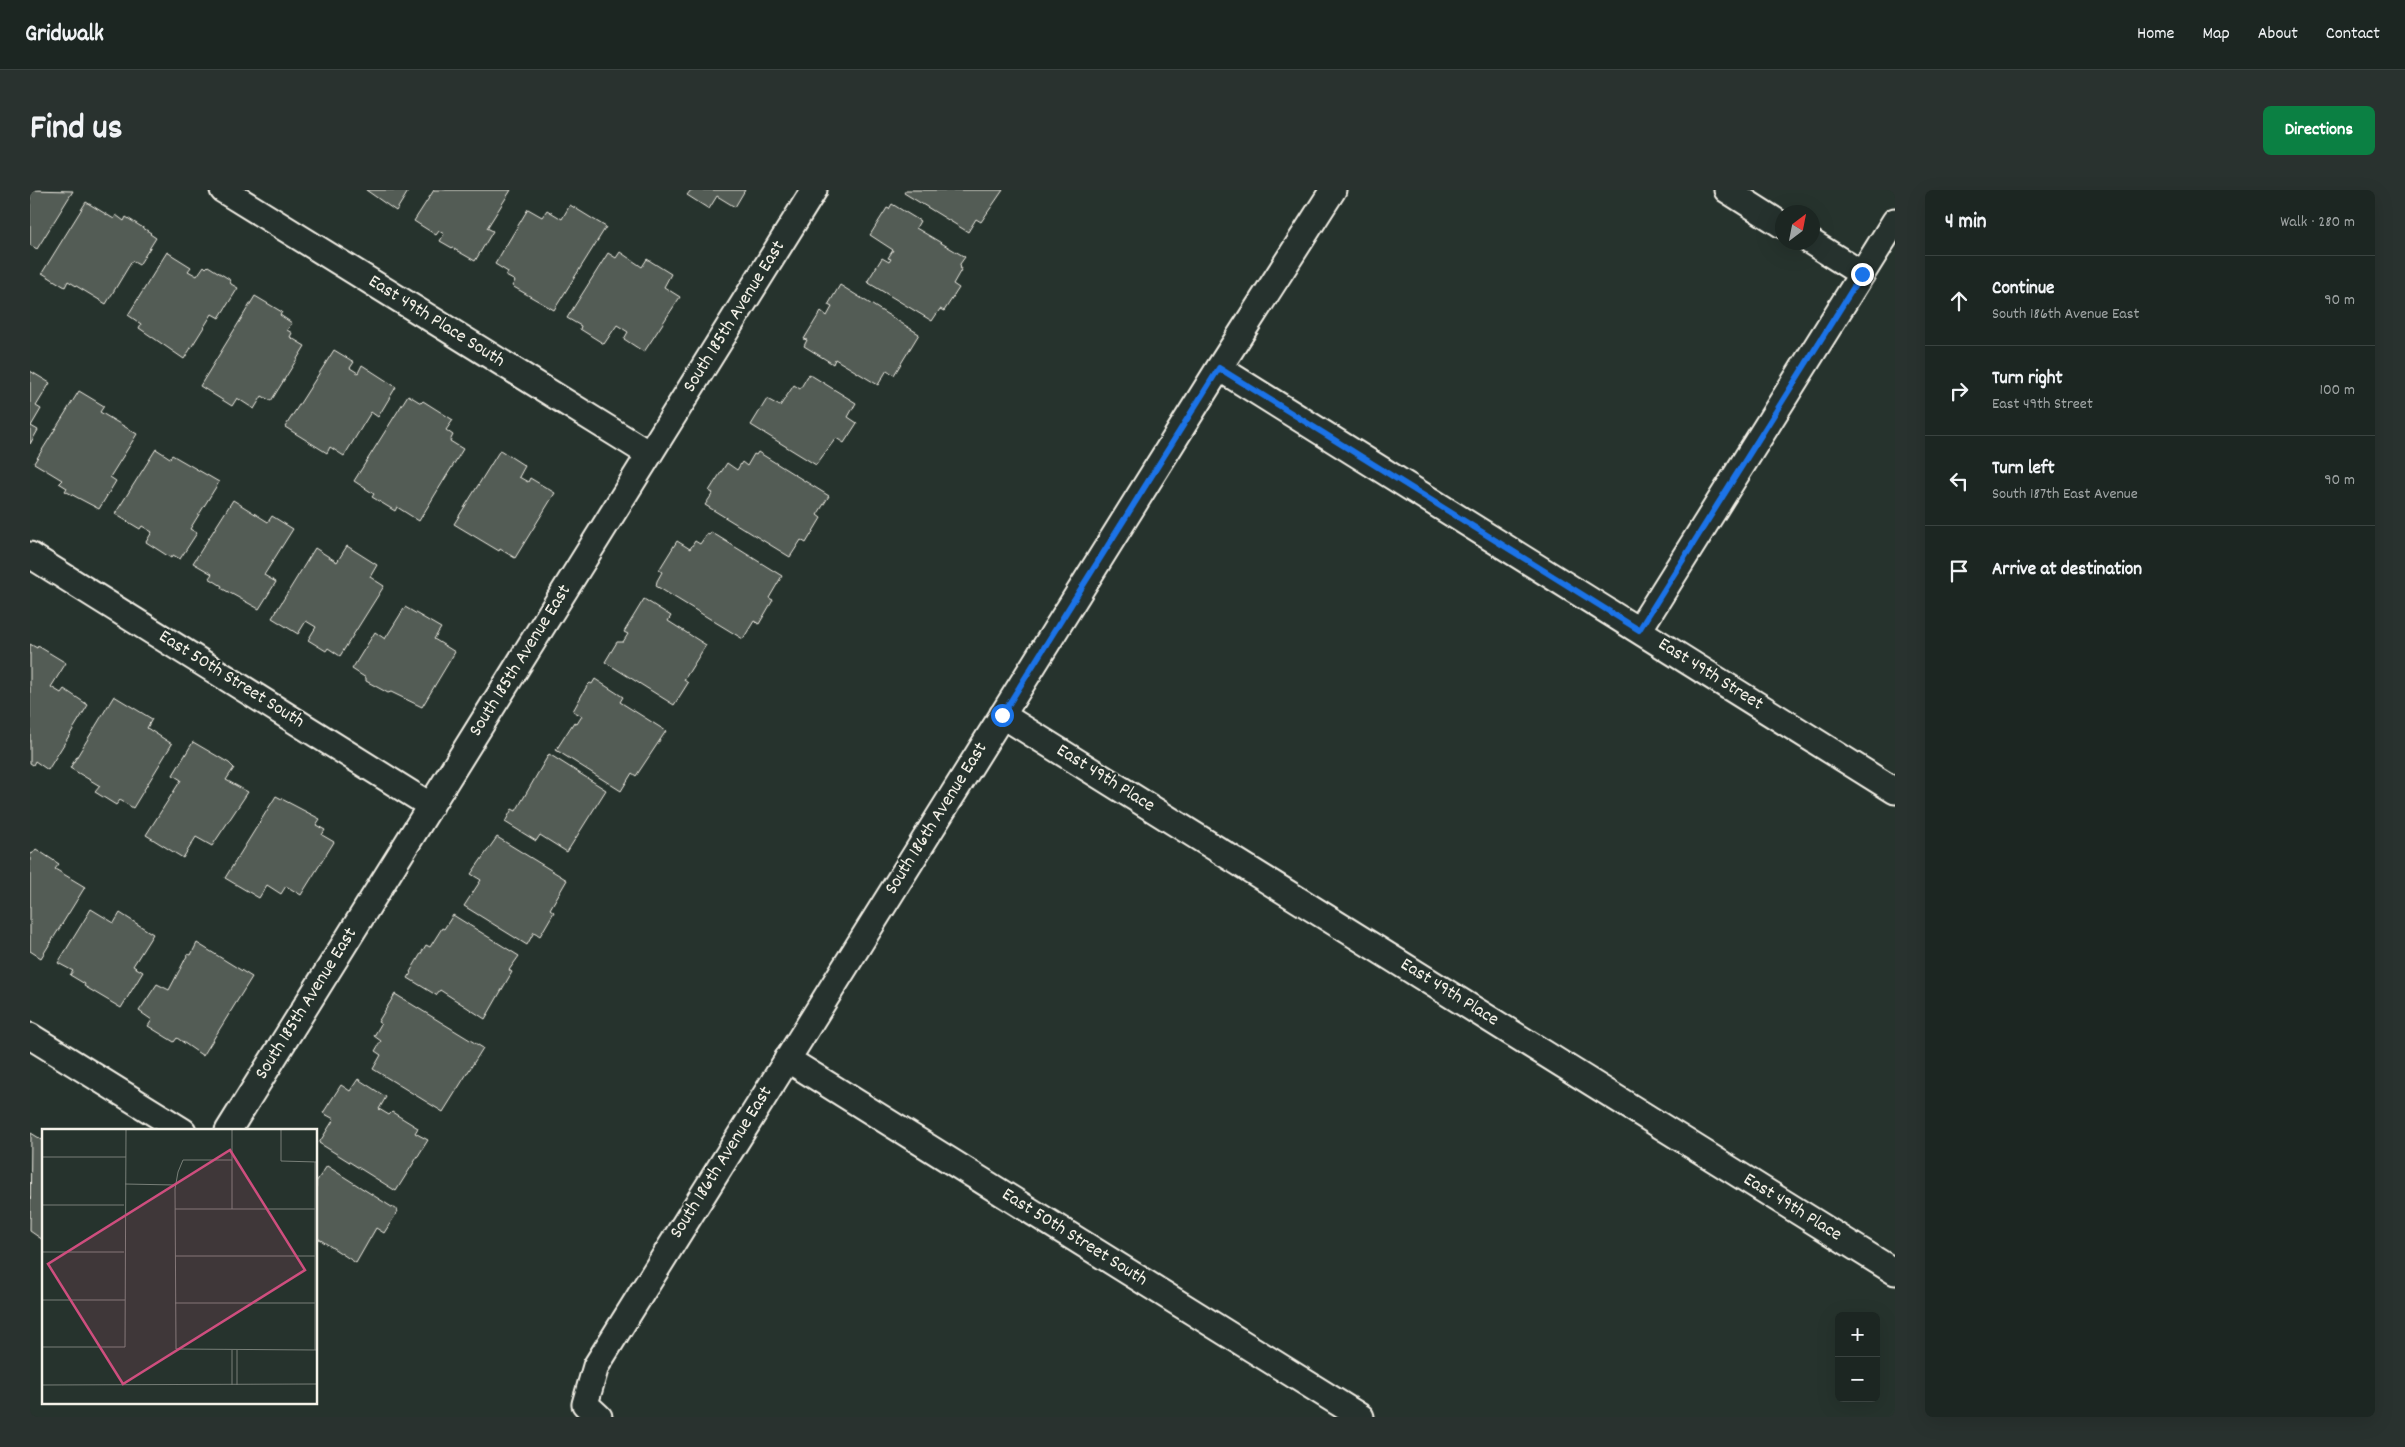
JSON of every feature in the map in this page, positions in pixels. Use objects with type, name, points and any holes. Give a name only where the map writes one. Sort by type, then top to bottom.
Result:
[{"type":"street","name":"East 49th Place South","points":[[223,190],[649,454]]},
{"type":"street","name":"South 185th Avenue East","points":[[229,1129],[814,190]]},
{"type":"street","points":[[1727,190],[1775,221]]},
{"type":"street","name":"South 186th Avenue East","points":[[592,1410],[596,1366],[1329,191]]},
{"type":"street","points":[[1639,630],[1895,220]]},
{"type":"street","points":[[1820,248],[1862,274]]},
{"type":"street","name":"East 49th Street","points":[[1219,368],[1895,791]]},
{"type":"street","name":"East 50th Street South","points":[[30,555],[431,806]]},
{"type":"street","name":"East 49th Place","points":[[1002,715],[1895,1272]]},
{"type":"street","points":[[30,1036],[180,1129]]},
{"type":"street","name":"East 50th Street South","points":[[787,1059],[1361,1417]]},
{"type":"building","points":[[30,190],[73,191],[37,249],[30,245]]},
{"type":"building","points":[[366,190],[409,190],[396,211]]},
{"type":"building","points":[[434,190],[511,190],[487,228],[493,231],[475,261],[440,241],[444,234],[439,231],[436,235],[414,221]]},
{"type":"building","points":[[691,190],[745,190],[735,207],[717,196],[709,209],[687,195]]},
{"type":"building","points":[[906,190],[1003,190],[981,222],[976,219],[968,232],[904,193]]},
{"type":"building","points":[[86,202],[114,219],[116,215],[124,221],[126,217],[156,238],[139,265],[132,261],[106,304],[68,281],[65,287],[42,273]]},
{"type":"building","points":[[892,204],[920,221],[916,228],[965,257],[960,264],[961,270],[953,284],[959,288],[944,311],[940,309],[932,321],[867,282],[882,258],[889,262],[891,259],[888,258],[893,250],[870,235],[887,208],[889,209]]},
{"type":"building","points":[[570,205],[606,227],[554,310],[512,286],[515,281],[506,276],[508,272],[495,264],[528,209],[542,217],[547,210],[562,219]]},
{"type":"building","points":[[167,252],[191,267],[188,271],[197,276],[204,266],[206,268],[208,266],[229,279],[231,284],[238,288],[219,318],[212,314],[184,359],[139,328],[141,324],[128,315]]},
{"type":"building","points":[[620,252],[642,267],[647,259],[671,274],[664,287],[680,297],[644,352],[624,339],[628,332],[617,325],[604,344],[580,329],[581,326],[567,318],[608,253],[616,258]]},
{"type":"building","points":[[840,285],[919,334],[894,375],[887,370],[878,385],[835,359],[833,364],[804,346],[807,340],[804,339],[821,311],[827,316],[832,307],[828,305]]},
{"type":"building","points":[[255,296],[282,312],[280,315],[292,323],[287,330],[292,333],[290,337],[305,346],[271,401],[262,396],[254,409],[237,398],[232,406],[200,386]]},
{"type":"building","points":[[334,350],[354,362],[350,368],[358,373],[362,365],[396,387],[378,417],[371,412],[344,456],[330,447],[327,453],[285,427]]},
{"type":"building","points":[[30,371],[50,383],[36,406],[41,409],[31,426],[38,430],[30,444]]},
{"type":"building","points":[[809,374],[856,403],[848,417],[857,423],[844,443],[836,438],[816,465],[751,425],[767,399],[780,406],[794,385],[800,389]]},
{"type":"building","points":[[79,391],[104,406],[100,412],[137,434],[110,477],[116,481],[99,509],[65,491],[67,488],[59,483],[62,480],[34,463]]},
{"type":"building","points":[[408,395],[421,403],[423,401],[453,420],[446,430],[453,435],[450,441],[463,449],[419,521],[397,507],[395,511],[372,497],[374,494],[354,481]]},
{"type":"building","points":[[156,449],[170,458],[172,455],[219,482],[190,529],[197,533],[180,559],[173,555],[171,558],[146,542],[152,532],[142,526],[140,529],[115,514]]},
{"type":"building","points":[[500,450],[525,466],[519,477],[528,482],[530,478],[555,493],[515,558],[500,549],[499,551],[454,524]]},
{"type":"building","points":[[758,452],[829,496],[817,515],[821,518],[806,543],[801,540],[790,557],[705,505],[713,493],[709,491],[727,463],[737,470],[742,462],[747,466],[754,454],[756,455]]},
{"type":"building","points":[[233,500],[268,522],[272,516],[293,529],[264,575],[276,582],[259,609],[221,588],[222,586],[209,578],[212,574],[193,563]]},
{"type":"building","points":[[711,532],[782,576],[769,598],[773,600],[759,624],[754,621],[743,639],[656,586],[662,572],[659,570],[677,541],[690,549],[695,541],[700,544],[707,534],[709,535]]},
{"type":"building","points":[[347,546],[377,565],[370,577],[384,586],[340,656],[328,648],[326,651],[308,640],[316,627],[306,621],[298,634],[272,618],[315,548],[337,562]]},
{"type":"building","points":[[644,599],[671,616],[668,621],[706,645],[684,680],[688,683],[674,705],[605,662],[617,642],[623,642],[628,634],[624,632]]},
{"type":"building","points":[[405,607],[441,628],[434,639],[455,652],[422,707],[391,692],[388,693],[366,681],[366,678],[352,669],[375,632],[385,639]]},
{"type":"building","points":[[30,644],[37,648],[38,646],[66,663],[51,687],[61,693],[64,689],[88,705],[48,770],[35,761],[33,765],[30,763]]},
{"type":"building","points":[[595,679],[623,697],[620,702],[666,731],[636,776],[632,773],[621,791],[556,750],[574,722],[577,724],[582,716],[573,711],[587,686],[590,683],[592,684]]},
{"type":"building","points":[[114,696],[152,719],[147,728],[172,744],[133,808],[120,800],[116,805],[95,792],[100,786],[70,768]]},
{"type":"building","points":[[193,742],[229,763],[234,768],[226,780],[248,792],[212,846],[196,837],[183,858],[146,835],[181,780],[173,775]]},
{"type":"building","points":[[549,754],[606,790],[567,852],[540,835],[536,841],[505,822],[512,809],[516,811]]},
{"type":"building","points":[[276,796],[320,819],[316,825],[325,830],[322,835],[334,842],[301,895],[286,886],[281,894],[267,885],[259,898],[225,878]]},
{"type":"building","points":[[497,837],[567,880],[550,909],[554,912],[540,936],[534,932],[527,945],[464,906],[481,880],[471,874]]},
{"type":"building","points":[[36,849],[59,864],[55,869],[85,887],[41,958],[30,951],[30,853],[32,854]]},
{"type":"building","points":[[91,909],[114,923],[120,913],[153,934],[133,966],[143,972],[121,1008],[84,986],[85,984],[70,975],[73,971],[58,963]]},
{"type":"building","points":[[453,915],[519,956],[509,970],[512,972],[485,1019],[440,990],[436,995],[408,978],[426,945],[430,947]]},
{"type":"building","points":[[197,943],[252,977],[203,1056],[177,1038],[174,1042],[148,1026],[152,1020],[139,1011],[157,984],[169,990],[188,954],[191,955]]},
{"type":"building","points":[[395,994],[483,1048],[443,1112],[373,1069],[381,1055],[375,1051],[381,1041],[374,1036],[381,1024],[378,1022]]},
{"type":"building","points":[[358,1079],[386,1097],[379,1109],[389,1115],[392,1112],[418,1128],[415,1133],[428,1140],[396,1191],[319,1143],[334,1119],[323,1113],[341,1085],[350,1091]]},
{"type":"building","points":[[31,1133],[42,1140],[42,1239],[30,1231]]},
{"type":"building","points":[[327,1166],[398,1211],[384,1233],[376,1228],[356,1263],[318,1238],[318,1179]]},
{"type":"route","points":[[1002,715],[1219,368],[1639,630],[1862,274]]}]
